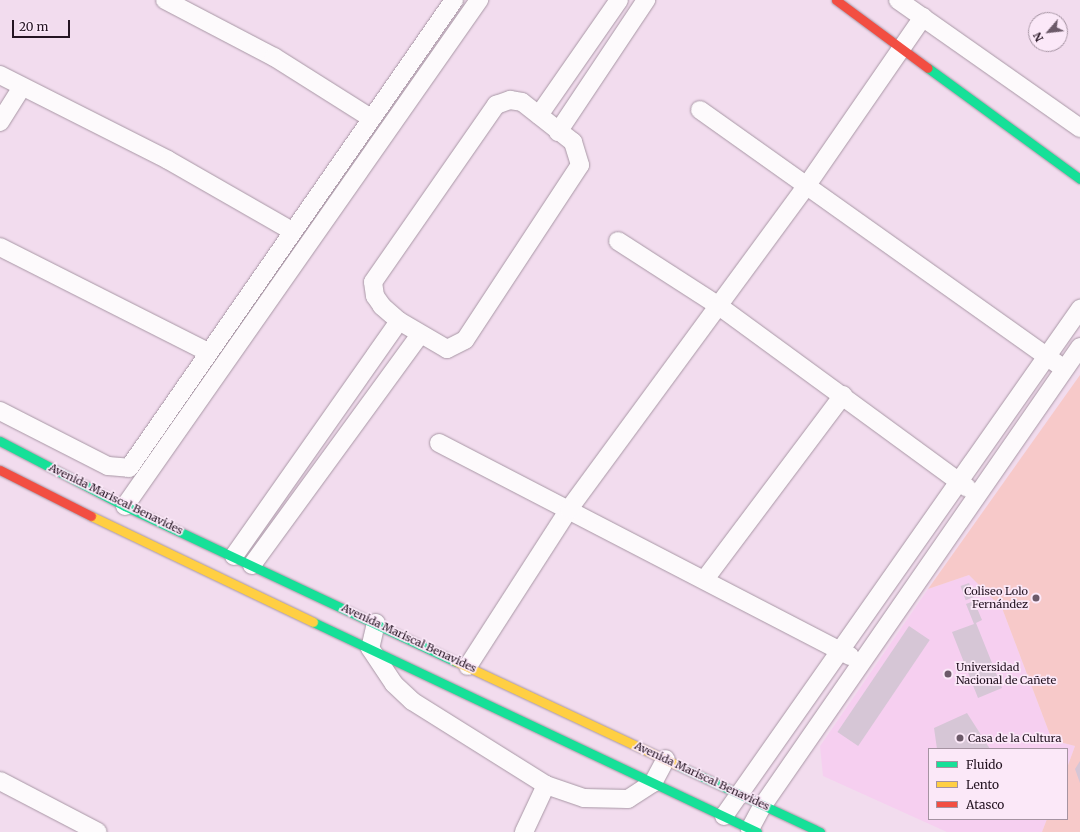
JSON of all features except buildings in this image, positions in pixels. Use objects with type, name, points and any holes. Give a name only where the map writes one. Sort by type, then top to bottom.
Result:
[{"type":"main road","points":[[836,0],[903,47],[1080,179]]},
{"type":"main road","name":"Avenida Mariscal Benavides","points":[[0,441],[125,506],[820,832]]},
{"type":"main road","points":[[0,470],[121,531],[754,830]]},
{"type":"street","points":[[165,0],[274,57],[371,118]]},
{"type":"street","points":[[0,411],[108,466],[129,468],[292,231],[454,0]]},
{"type":"street","points":[[125,506],[479,0]]},
{"type":"street","points":[[538,115],[619,0]]},
{"type":"street","points":[[558,132],[646,0]]},
{"type":"street","points":[[898,0],[1080,128]]},
{"type":"street","points":[[468,666],[569,509],[805,188],[923,17]]},
{"type":"street","points":[[0,75],[168,160],[292,231]]},
{"type":"street","points":[[0,122],[22,87]]},
{"type":"street","points":[[516,100],[538,115],[558,132],[573,142],[580,164],[465,340],[447,349],[399,321],[375,296],[375,274],[496,105],[516,100]]},
{"type":"street","points":[[700,110],[805,188],[1065,369]]},
{"type":"street","points":[[618,241],[719,306],[961,480],[976,496]]},
{"type":"street","points":[[0,247],[208,352]]},
{"type":"street","points":[[724,816],[1049,358],[1080,309]]},
{"type":"street","points":[[234,556],[399,321]]},
{"type":"street","points":[[252,565],[420,334]]},
{"type":"street","points":[[754,830],[763,805],[1080,347]]},
{"type":"street","points":[[705,579],[843,395]]},
{"type":"street","points":[[439,444],[569,509],[842,650],[861,664]]},
{"type":"street","points":[[376,623],[370,648],[394,684],[412,701],[546,785],[584,798],[628,799],[653,783],[666,759]]},
{"type":"street","points":[[0,781],[98,832]]},
{"type":"street","points":[[524,832],[546,785]]},
{"type":"shaded area","name":"Coliseo Lolo Fernández","points":[[1080,375],[1080,832],[1042,832],[1047,820],[1068,820],[1068,765],[1075,746],[1052,740],[1002,608],[969,575],[928,589]]},
{"type":"shaded area","name":"Universidad Nacional de Cañete","points":[[969,575],[1002,608],[1052,740],[1075,746],[1068,765],[1068,748],[928,748],[928,820],[1047,820],[1042,832],[947,832],[823,776],[820,746],[928,589]]},
{"type":"traffic: fast","points":[[928,68],[1080,179]]},
{"type":"traffic: fast","points":[[0,441],[125,506],[455,661]]},
{"type":"traffic: fast","points":[[313,622],[757,832]]},
{"type":"traffic: fast","points":[[677,765],[820,832]]},
{"type":"traffic: slow","points":[[91,516],[313,622]]},
{"type":"traffic: slow","points":[[455,661],[677,765]]},
{"type":"traffic: jam","points":[[836,0],[928,68]]},
{"type":"traffic: jam","points":[[0,470],[91,516]]},
{"type":"place","name":"Coliseo Lolo Fernández","points":[[1036,598]]},
{"type":"place","name":"Universidad Nacional de Cañete","points":[[948,674]]},
{"type":"place","name":"Casa de la Cultura","points":[[960,738]]}]
